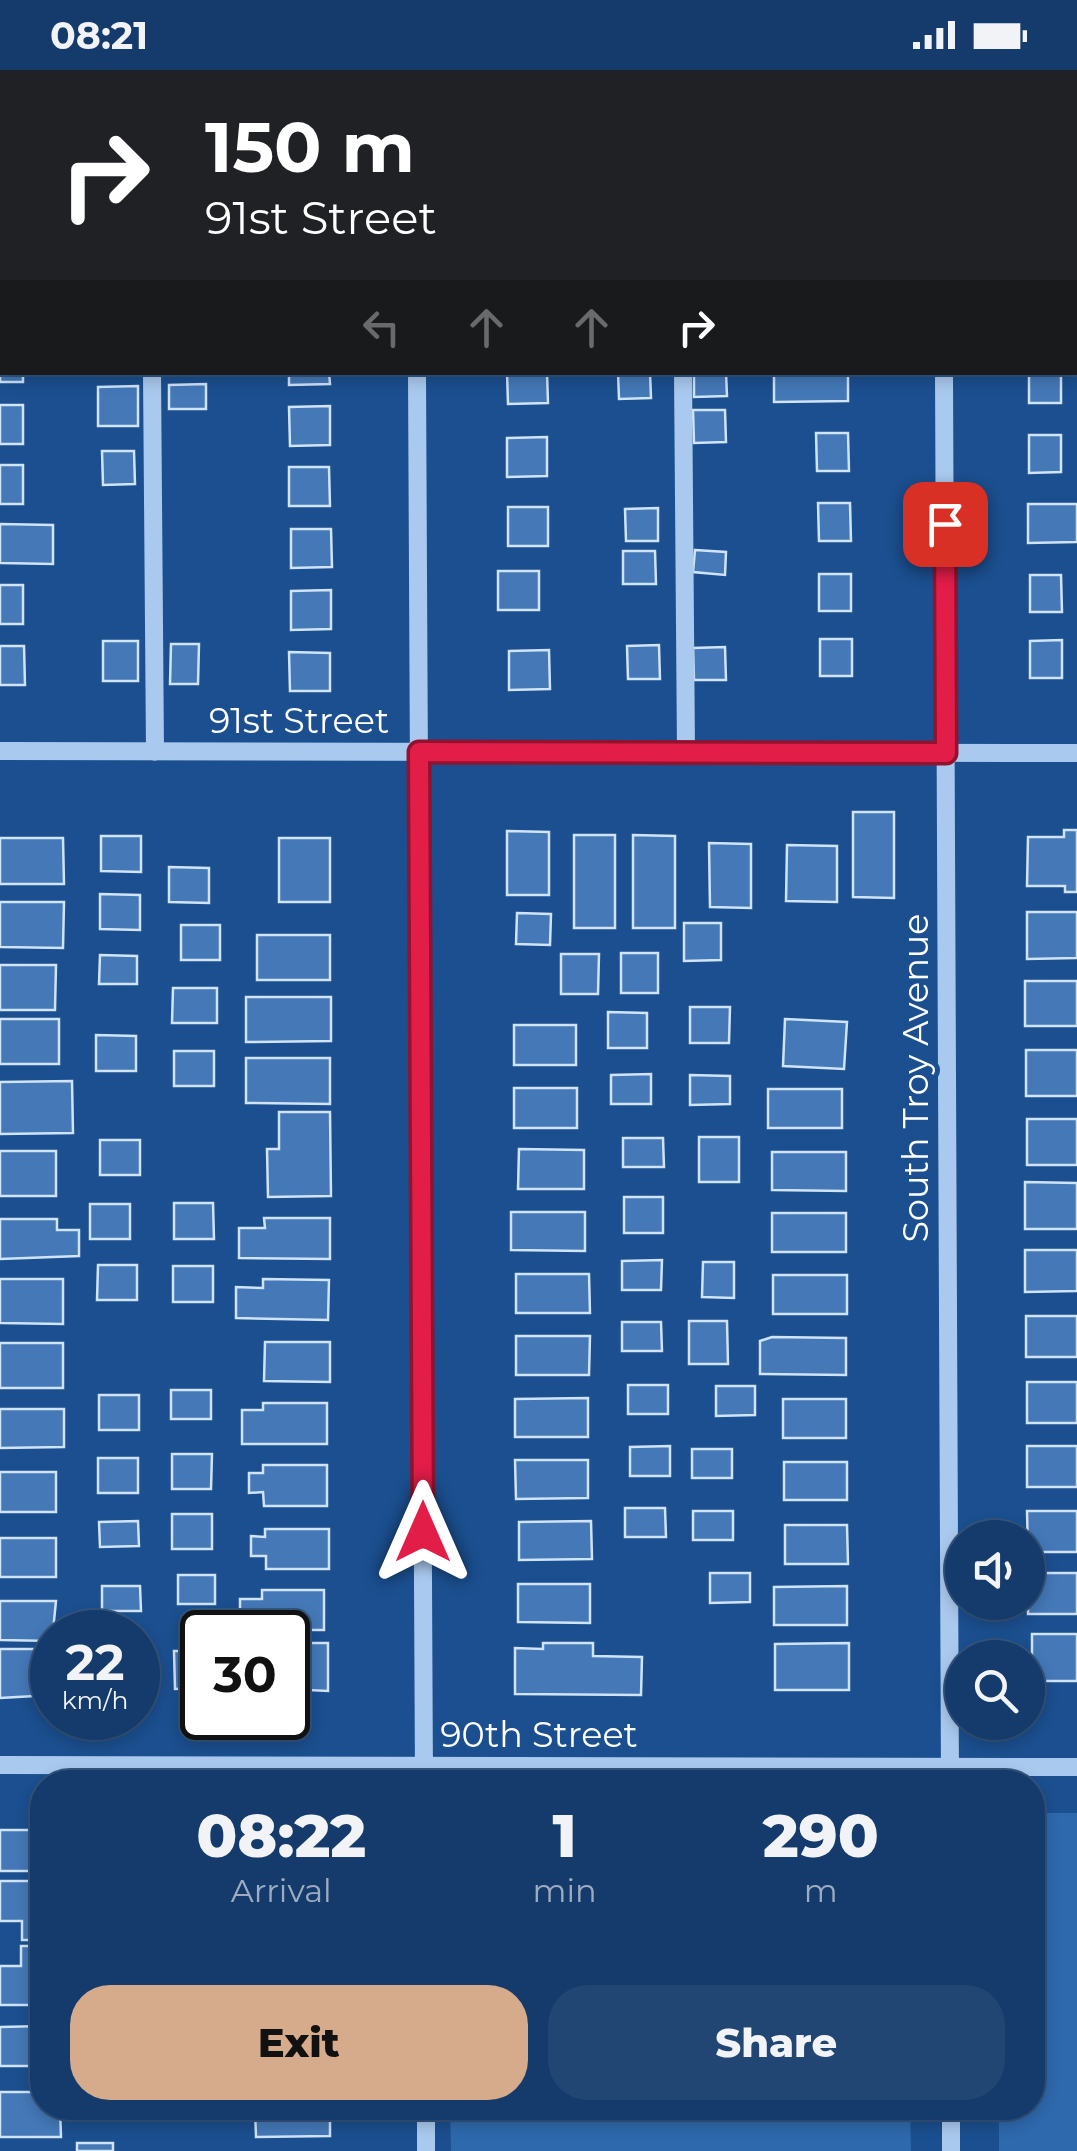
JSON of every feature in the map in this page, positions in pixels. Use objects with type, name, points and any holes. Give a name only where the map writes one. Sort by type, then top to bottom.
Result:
[{"type":"street","points":[[152,375],[155,752]]},
{"type":"street","points":[[417,375],[424,1770]]},
{"type":"street","points":[[683,375],[686,753]]},
{"type":"street","name":"South Troy Avenue","points":[[944,375],[950,1770]]},
{"type":"street","name":"91st Street","points":[[0,752],[1077,753]]},
{"type":"street","name":"90th Street","points":[[0,1765],[236,1770]]},
{"type":"street","name":"90th Street","points":[[1029,1770],[1077,1767]]},
{"type":"street","points":[[426,2120],[426,2151]]},
{"type":"street","points":[[951,2120],[951,2151]]},
{"type":"shaded area","points":[[1045,1813],[1077,1813],[1077,2151],[999,2151],[999,2120],[1045,2120]]},
{"type":"shaded area","points":[[450,2120],[910,2120],[911,2151],[451,2151]]},
{"type":"building","points":[[0,375],[23,375],[23,382],[0,382]]},
{"type":"building","points":[[289,375],[329,375],[330,384],[289,385]]},
{"type":"building","points":[[507,375],[547,375],[548,403],[508,404]]},
{"type":"building","points":[[618,375],[650,375],[651,398],[619,399]]},
{"type":"building","points":[[694,375],[726,375],[727,396],[694,397]]},
{"type":"building","points":[[774,375],[848,375],[848,401],[774,402]]},
{"type":"building","points":[[1029,375],[1061,375],[1061,403],[1029,403]]},
{"type":"building","points":[[206,384],[206,409],[169,409],[169,385]]},
{"type":"building","points":[[138,386],[138,426],[98,426],[98,387]]},
{"type":"building","points":[[0,405],[23,405],[23,444],[0,444]]},
{"type":"building","points":[[330,406],[330,445],[290,446],[289,407]]},
{"type":"building","points":[[693,410],[725,410],[726,442],[694,443]]},
{"type":"building","points":[[816,433],[848,433],[849,471],[817,471]]},
{"type":"building","points":[[1029,435],[1061,435],[1061,472],[1029,473]]},
{"type":"building","points":[[547,437],[547,476],[507,477],[507,438]]},
{"type":"building","points":[[102,451],[134,451],[135,484],[103,485]]},
{"type":"building","points":[[0,465],[23,465],[23,504],[0,504]]},
{"type":"building","points":[[289,467],[329,467],[330,506],[289,506]]},
{"type":"building","points":[[818,503],[850,503],[851,541],[819,541]]},
{"type":"building","points":[[1028,504],[1077,504],[1077,542],[1028,543]]},
{"type":"building","points":[[508,507],[548,507],[548,546],[508,546]]},
{"type":"building","points":[[658,508],[658,541],[626,541],[625,509]]},
{"type":"building","points":[[0,524],[53,525],[53,564],[0,563]]},
{"type":"building","points":[[291,529],[331,529],[332,567],[291,568]]},
{"type":"building","points":[[695,550],[726,552],[725,575],[693,572]]},
{"type":"building","points":[[623,551],[655,551],[656,584],[623,584]]},
{"type":"building","points":[[498,571],[539,571],[539,610],[498,610]]},
{"type":"building","points":[[819,574],[851,574],[851,611],[819,611]]},
{"type":"building","points":[[1030,575],[1061,575],[1062,612],[1030,612]]},
{"type":"building","points":[[0,585],[23,585],[23,624],[0,624]]},
{"type":"building","points":[[331,590],[331,629],[291,630],[291,591]]},
{"type":"building","points":[[820,639],[852,639],[852,676],[820,676]]},
{"type":"building","points":[[1062,640],[1062,678],[1030,678],[1030,641]]},
{"type":"building","points":[[103,641],[138,641],[138,681],[103,681]]},
{"type":"building","points":[[171,644],[199,644],[198,684],[170,684]]},
{"type":"building","points":[[659,645],[660,679],[628,679],[627,646]]},
{"type":"building","points":[[0,646],[24,646],[25,685],[0,685]]},
{"type":"building","points":[[725,647],[726,680],[694,680],[693,648]]},
{"type":"building","points":[[549,650],[550,689],[509,690],[509,651]]},
{"type":"building","points":[[289,652],[330,653],[330,691],[290,691]]},
{"type":"building","points":[[853,812],[894,812],[894,898],[853,897]]},
{"type":"building","points":[[1064,830],[1077,830],[1077,892],[1065,892],[1065,886],[1027,886],[1028,837],[1064,837]]},
{"type":"building","points":[[507,831],[549,832],[549,895],[507,895]]},
{"type":"building","points":[[574,835],[615,835],[615,928],[574,928]]},
{"type":"building","points":[[633,835],[675,836],[675,928],[633,928]]},
{"type":"building","points":[[101,836],[141,836],[141,872],[101,871]]},
{"type":"building","points":[[0,838],[63,838],[64,884],[0,884]]},
{"type":"building","points":[[279,838],[330,838],[330,902],[279,902]]},
{"type":"building","points":[[709,843],[751,844],[751,908],[710,907]]},
{"type":"building","points":[[787,845],[837,846],[837,902],[786,901]]},
{"type":"building","points":[[169,867],[209,868],[209,903],[169,902]]},
{"type":"building","points":[[100,894],[140,895],[140,930],[100,929]]},
{"type":"building","points":[[0,902],[64,902],[63,948],[0,947]]},
{"type":"building","points":[[1027,912],[1077,912],[1077,958],[1027,959]]},
{"type":"building","points":[[517,913],[551,914],[550,945],[516,944]]},
{"type":"building","points":[[684,923],[721,923],[721,960],[684,961]]},
{"type":"building","points":[[181,925],[220,925],[220,960],[181,960]]},
{"type":"building","points":[[257,935],[330,935],[330,980],[257,980]]},
{"type":"building","points":[[621,953],[658,953],[658,993],[621,993]]},
{"type":"building","points":[[561,954],[599,954],[598,994],[561,994]]},
{"type":"building","points":[[100,955],[137,956],[137,984],[99,984]]},
{"type":"building","points":[[0,965],[56,965],[55,1010],[0,1010]]},
{"type":"building","points":[[1025,981],[1077,981],[1077,1026],[1025,1026]]},
{"type":"building","points":[[173,988],[217,988],[217,1023],[172,1023]]},
{"type":"building","points":[[246,997],[331,997],[331,1041],[246,1042]]},
{"type":"building","points":[[690,1007],[730,1007],[729,1043],[690,1043]]},
{"type":"building","points":[[608,1012],[647,1013],[647,1048],[608,1048]]},
{"type":"building","points":[[0,1019],[59,1019],[59,1064],[0,1064]]},
{"type":"building","points":[[785,1019],[847,1022],[844,1069],[783,1066]]},
{"type":"building","points":[[514,1025],[576,1025],[576,1065],[514,1065]]},
{"type":"building","points":[[96,1035],[136,1036],[136,1071],[96,1071]]},
{"type":"building","points":[[1026,1050],[1077,1050],[1077,1096],[1026,1096]]},
{"type":"building","points":[[174,1051],[214,1051],[214,1086],[174,1086]]},
{"type":"building","points":[[246,1058],[330,1058],[330,1104],[246,1103]]},
{"type":"building","points":[[651,1074],[651,1104],[611,1104],[611,1075]]},
{"type":"building","points":[[690,1075],[730,1076],[730,1104],[690,1105]]},
{"type":"building","points":[[72,1081],[73,1133],[0,1134],[0,1082]]},
{"type":"building","points":[[514,1088],[577,1088],[577,1128],[514,1128]]},
{"type":"building","points":[[768,1089],[842,1089],[842,1128],[768,1128]]},
{"type":"building","points":[[279,1112],[330,1112],[331,1196],[268,1197],[267,1149],[279,1149]]},
{"type":"building","points":[[1027,1119],[1077,1119],[1077,1165],[1027,1165]]},
{"type":"building","points":[[699,1137],[739,1137],[739,1182],[699,1182]]},
{"type":"building","points":[[623,1138],[663,1138],[664,1167],[623,1167]]},
{"type":"building","points":[[100,1140],[140,1140],[140,1175],[100,1175]]},
{"type":"building","points":[[519,1149],[584,1150],[584,1189],[518,1189]]},
{"type":"building","points":[[0,1151],[56,1151],[56,1196],[0,1196]]},
{"type":"building","points":[[772,1152],[846,1152],[846,1191],[772,1190]]},
{"type":"building","points":[[1025,1182],[1077,1183],[1077,1229],[1025,1229]]},
{"type":"building","points":[[624,1197],[663,1197],[663,1233],[624,1233]]},
{"type":"building","points":[[174,1203],[213,1203],[214,1239],[174,1239]]},
{"type":"building","points":[[90,1204],[130,1204],[130,1239],[90,1239]]},
{"type":"building","points":[[511,1212],[585,1212],[585,1251],[511,1250]]},
{"type":"building","points":[[772,1213],[846,1213],[846,1252],[772,1252]]},
{"type":"building","points":[[264,1218],[330,1218],[330,1259],[239,1258],[239,1228],[265,1228]]},
{"type":"building","points":[[0,1219],[57,1219],[57,1230],[79,1230],[79,1256],[0,1259]]},
{"type":"building","points":[[1025,1250],[1077,1250],[1077,1291],[1025,1292]]},
{"type":"building","points":[[662,1260],[661,1290],[622,1290],[622,1261]]},
{"type":"building","points":[[703,1262],[734,1262],[734,1298],[702,1297]]},
{"type":"building","points":[[98,1265],[137,1265],[137,1300],[97,1300]]},
{"type":"building","points":[[173,1266],[213,1266],[213,1302],[173,1302]]},
{"type":"building","points":[[516,1274],[589,1274],[590,1313],[516,1313]]},
{"type":"building","points":[[773,1275],[847,1275],[847,1314],[773,1314]]},
{"type":"building","points":[[0,1279],[63,1279],[63,1324],[0,1323]]},
{"type":"building","points":[[263,1279],[329,1280],[328,1320],[236,1318],[236,1287],[263,1288]]},
{"type":"building","points":[[1026,1316],[1077,1316],[1077,1357],[1026,1357]]},
{"type":"building","points":[[689,1321],[727,1321],[728,1364],[689,1364]]},
{"type":"building","points":[[622,1322],[661,1322],[662,1351],[622,1351]]},
{"type":"building","points":[[516,1336],[590,1336],[589,1375],[516,1375]]},
{"type":"building","points":[[772,1337],[846,1338],[846,1375],[760,1374],[760,1341]]},
{"type":"building","points":[[265,1342],[330,1342],[330,1382],[264,1381]]},
{"type":"building","points":[[0,1343],[63,1343],[63,1388],[0,1388]]},
{"type":"building","points":[[1027,1382],[1077,1382],[1077,1423],[1027,1423]]},
{"type":"building","points":[[628,1385],[668,1385],[668,1414],[628,1414]]},
{"type":"building","points":[[716,1386],[755,1386],[755,1415],[716,1416]]},
{"type":"building","points":[[171,1390],[211,1390],[211,1419],[171,1419]]},
{"type":"building","points":[[99,1395],[139,1395],[139,1430],[99,1430]]},
{"type":"building","points":[[588,1398],[588,1437],[515,1437],[515,1399]]},
{"type":"building","points":[[783,1399],[846,1399],[846,1438],[783,1438]]},
{"type":"building","points":[[263,1403],[327,1403],[327,1444],[242,1444],[242,1410],[263,1410]]},
{"type":"building","points":[[0,1409],[64,1409],[64,1447],[0,1448]]},
{"type":"building","points":[[670,1446],[670,1476],[630,1476],[630,1447]]},
{"type":"building","points":[[1027,1446],[1077,1446],[1077,1487],[1027,1487]]},
{"type":"building","points":[[692,1449],[732,1449],[732,1478],[692,1478]]},
{"type":"building","points":[[172,1454],[212,1454],[211,1489],[172,1489]]},
{"type":"building","points":[[98,1458],[138,1458],[138,1493],[98,1493]]},
{"type":"building","points":[[515,1460],[588,1460],[588,1498],[516,1499]]},
{"type":"building","points":[[784,1462],[847,1462],[847,1500],[784,1500]]},
{"type":"building","points":[[263,1465],[327,1465],[327,1506],[264,1506],[263,1492],[249,1493],[249,1473],[263,1473]]},
{"type":"building","points":[[0,1472],[56,1472],[56,1512],[0,1512]]},
{"type":"building","points":[[625,1508],[665,1508],[666,1537],[625,1537]]},
{"type":"building","points":[[693,1511],[733,1511],[733,1540],[693,1540]]},
{"type":"building","points":[[1027,1511],[1077,1511],[1077,1552],[1045,1552],[1045,1520],[1027,1520]]},
{"type":"building","points":[[172,1514],[212,1514],[212,1549],[172,1549]]},
{"type":"building","points":[[138,1521],[139,1546],[100,1547],[99,1522]]},
{"type":"building","points":[[591,1521],[592,1559],[519,1560],[519,1522]]},
{"type":"building","points":[[785,1525],[847,1525],[848,1564],[785,1564]]},
{"type":"building","points":[[265,1529],[329,1529],[329,1569],[266,1569],[266,1556],[251,1556],[251,1536],[265,1537]]},
{"type":"building","points":[[0,1538],[56,1538],[56,1577],[0,1577]]},
{"type":"building","points":[[710,1573],[750,1573],[750,1602],[710,1603]]},
{"type":"building","points":[[1045,1573],[1077,1573],[1077,1614],[1045,1614]]},
{"type":"building","points":[[178,1575],[215,1575],[215,1604],[178,1604]]},
{"type":"building","points":[[518,1584],[590,1584],[590,1623],[518,1622]]},
{"type":"building","points":[[102,1586],[140,1586],[141,1610],[102,1610]]},
{"type":"building","points":[[847,1586],[847,1625],[774,1625],[774,1587]]},
{"type":"building","points":[[262,1590],[324,1590],[324,1630],[310,1630],[310,1610],[240,1610],[240,1599],[262,1599]]},
{"type":"building","points":[[0,1601],[56,1601],[55,1610],[30,1610],[30,1641],[0,1640]]},
{"type":"building","points":[[1032,1634],[1077,1634],[1077,1681],[1045,1681],[1045,1640],[1032,1640]]},
{"type":"building","points":[[310,1643],[328,1643],[328,1691],[310,1690]]},
{"type":"building","points":[[543,1643],[593,1643],[593,1656],[642,1657],[641,1695],[515,1694],[515,1648],[543,1649]]},
{"type":"building","points":[[849,1643],[849,1690],[775,1690],[775,1644]]},
{"type":"building","points":[[0,1649],[30,1649],[30,1696],[0,1698]]},
{"type":"building","points":[[174,1651],[180,1651],[180,1689],[175,1689]]},
{"type":"building","points":[[0,1830],[30,1830],[30,1871],[0,1871]]},
{"type":"building","points":[[0,1881],[30,1881],[30,1940],[22,1940],[22,1921],[0,1921]]},
{"type":"building","points":[[21,1946],[30,1946],[30,2005],[0,2005],[0,1966],[21,1966]]},
{"type":"building","points":[[30,2026],[30,2066],[0,2066],[0,2027]]},
{"type":"building","points":[[0,2092],[30,2092],[30,2120],[60,2120],[61,2137],[0,2137]]},
{"type":"building","points":[[255,2120],[330,2120],[330,2136],[256,2137]]},
{"type":"building","points":[[77,2143],[113,2143],[113,2151],[77,2151]]},
{"type":"route","points":[[423,1532],[419,752],[946,753],[945,524]]}]
